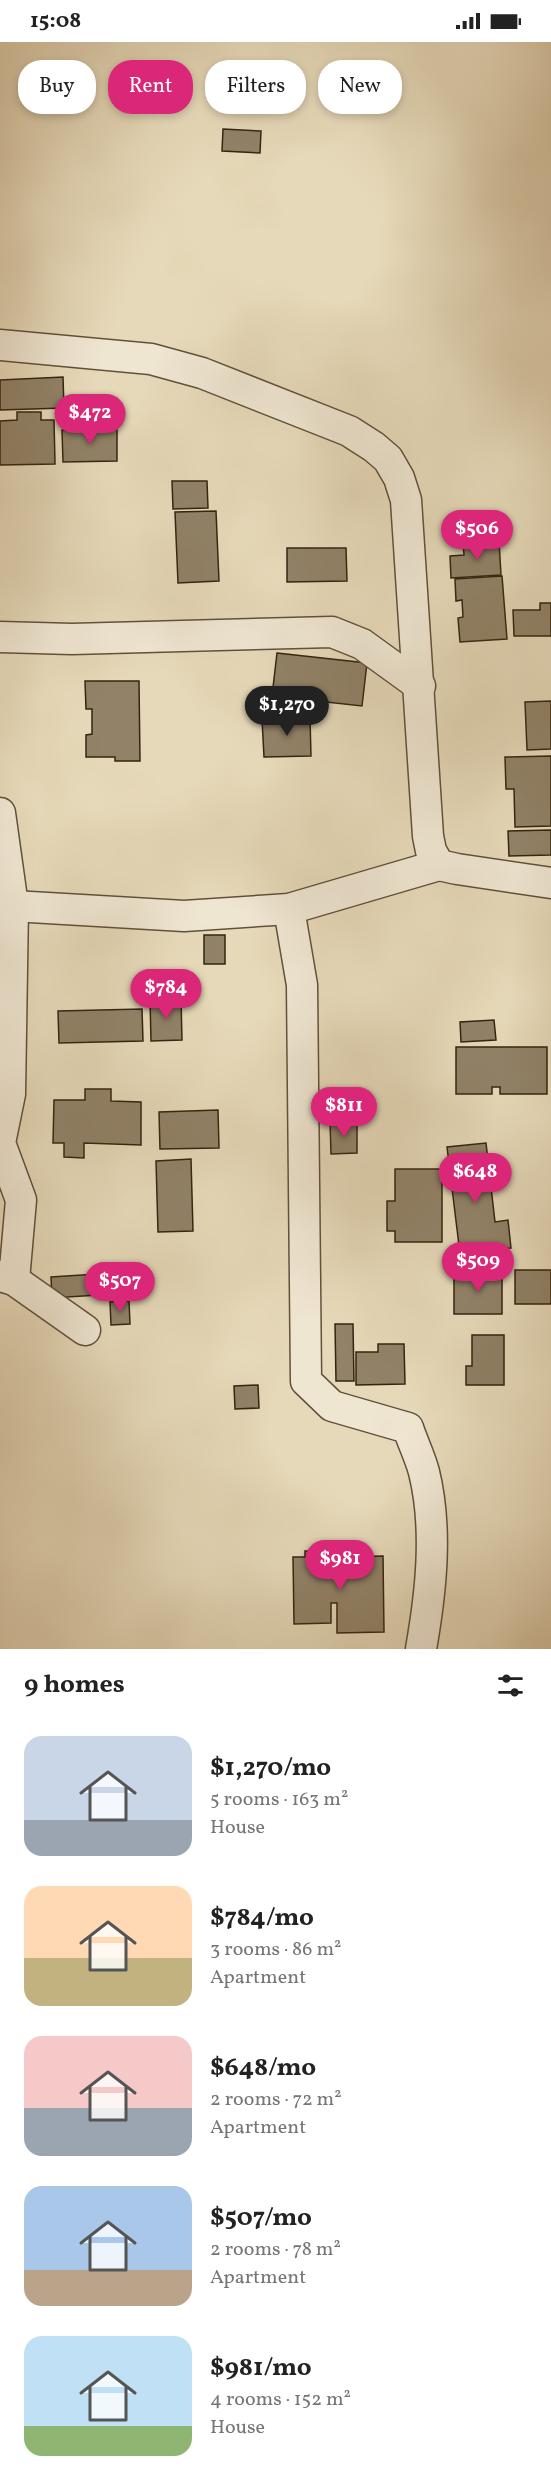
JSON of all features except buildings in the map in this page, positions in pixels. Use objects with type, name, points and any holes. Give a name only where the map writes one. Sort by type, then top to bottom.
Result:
[{"type":"street","points":[[0,345],[151,358],[213,377],[349,431],[388,459],[399,478],[406,500],[420,686],[428,836],[431,851],[439,865]]},
{"type":"street","points":[[0,637],[72,639],[332,632],[362,644],[420,686]]},
{"type":"street","points":[[0,813],[13,906],[10,1094],[0,1143],[21,1200],[7,1278],[85,1330]]},
{"type":"street","points":[[13,906],[184,916],[289,909],[439,865],[551,883]]},
{"type":"street","points":[[289,909],[302,985],[306,1381],[332,1406],[408,1428],[423,1471],[431,1512],[428,1608],[421,1649]]}]
